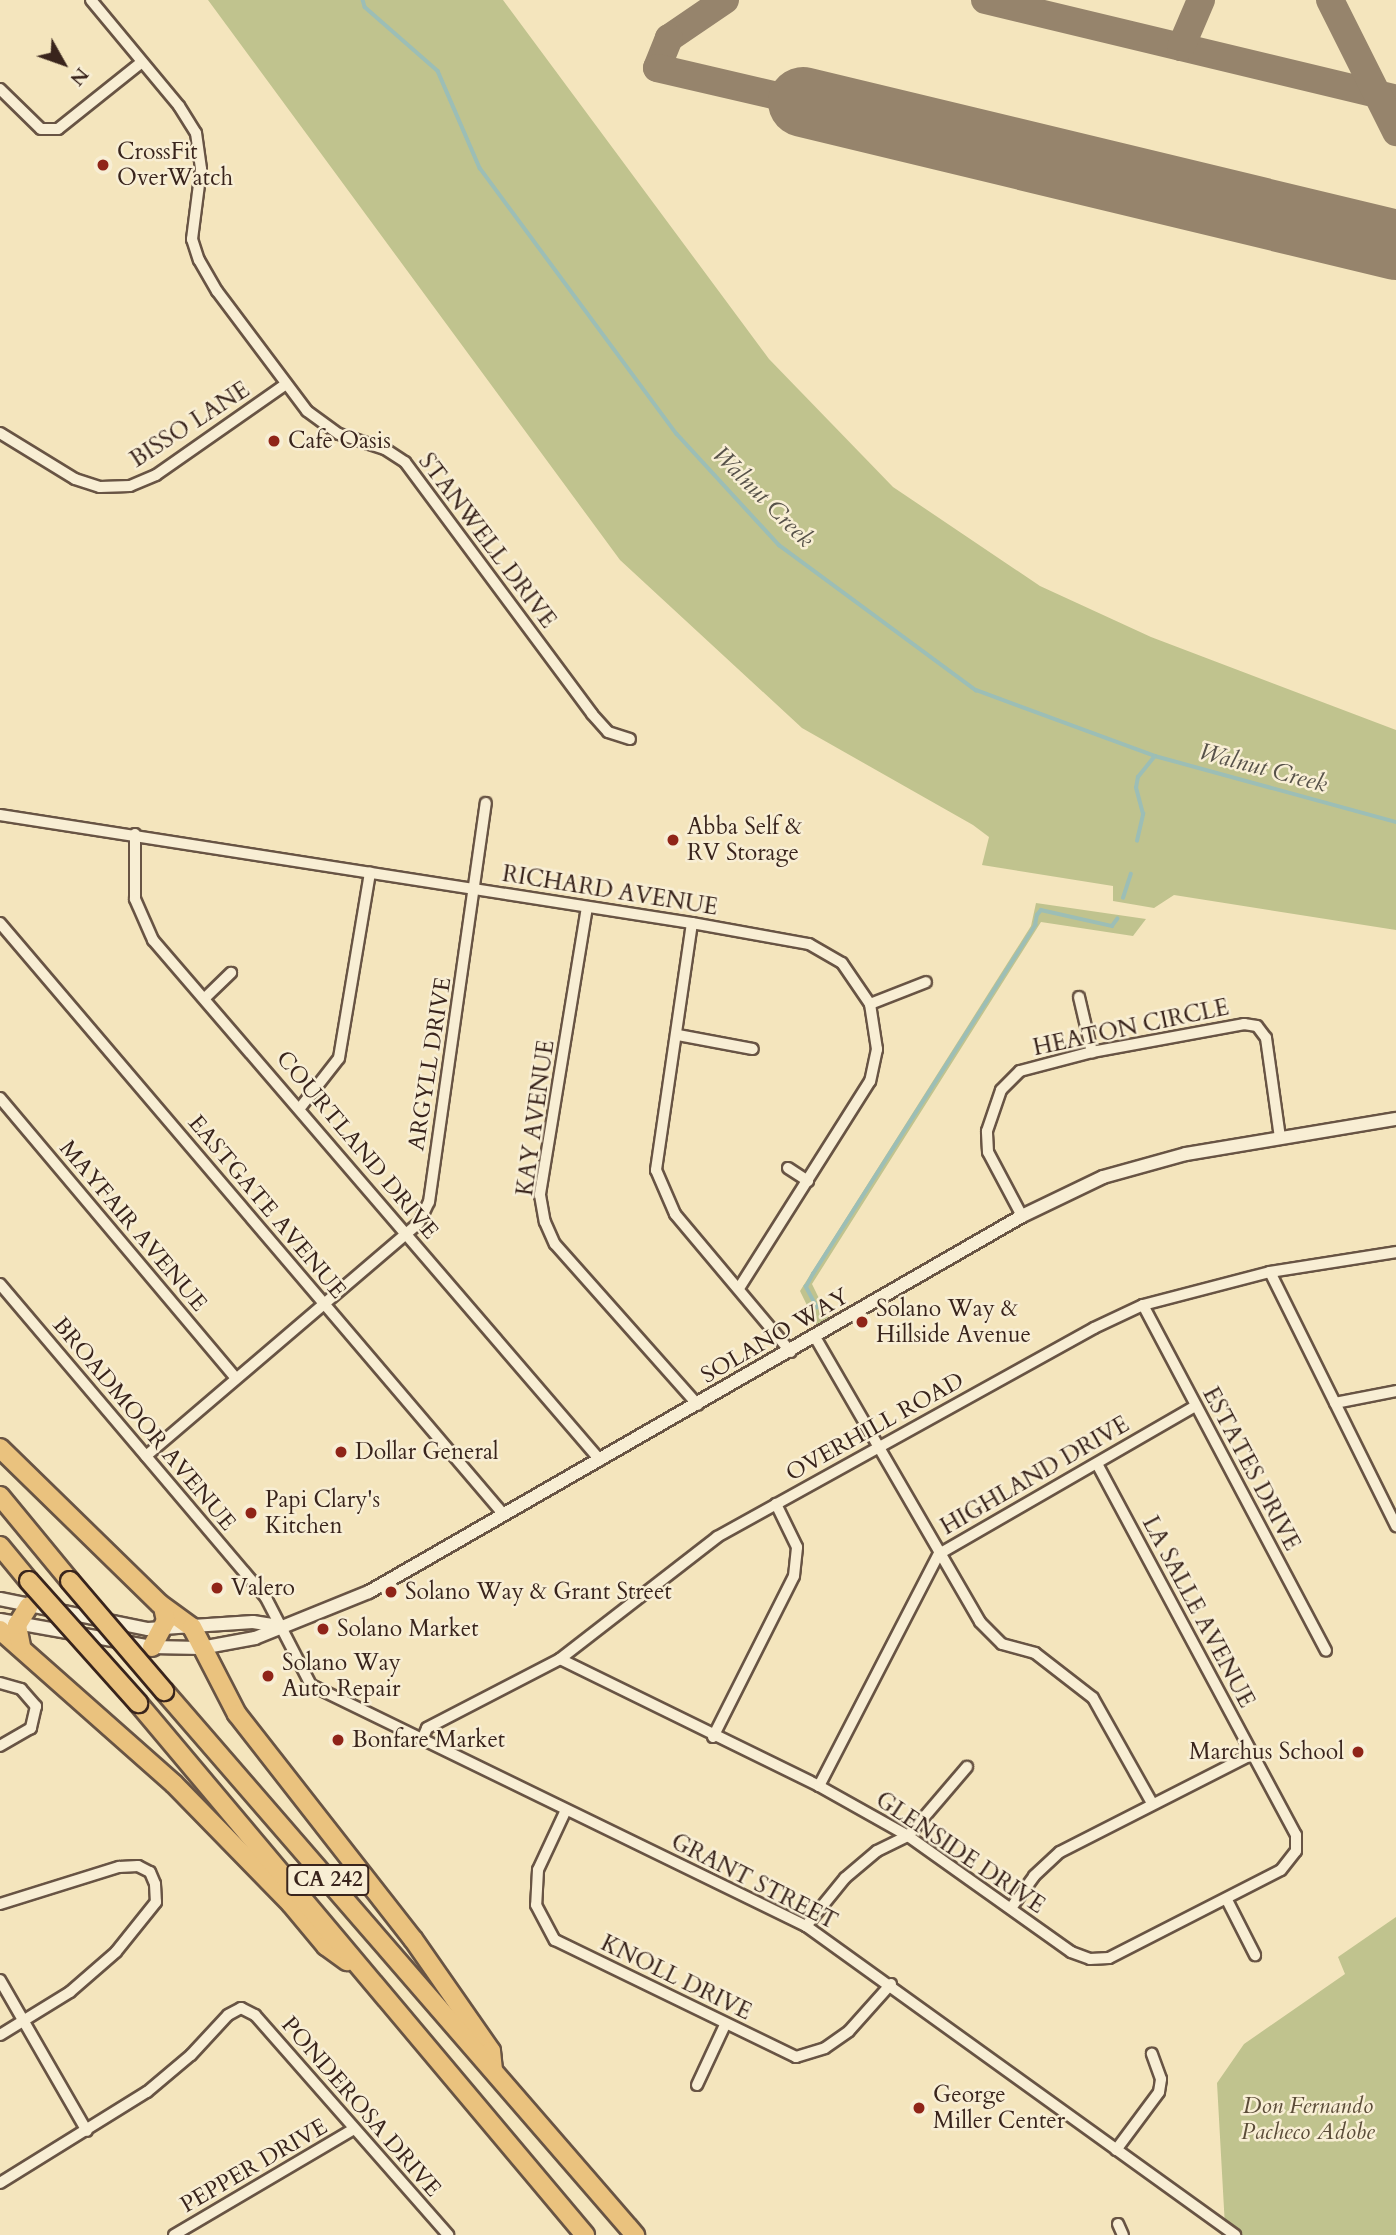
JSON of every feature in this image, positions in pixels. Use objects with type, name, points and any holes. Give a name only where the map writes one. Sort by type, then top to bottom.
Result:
[{"type":"highway","points":[[0,1448],[163,1607],[192,1627],[201,1648],[264,1752],[388,1906],[491,2051],[493,2068]]},
{"type":"highway","name":"CA 242","points":[[0,1496],[164,1691],[635,2235]]},
{"type":"highway","name":"CA 242","points":[[0,1546],[138,1703],[585,2235]]},
{"type":"highway","points":[[29,1606],[6,1625],[21,1646],[173,1784],[251,1861],[326,1947],[367,1976]]},
{"type":"highway","points":[[152,1647],[163,1628],[163,1607]]},
{"type":"street","name":"STANWELL DRIVE","points":[[91,0],[196,133],[201,169],[191,226],[199,260],[286,384],[325,426],[385,449],[404,462],[592,714],[608,732],[630,739]]},
{"type":"street","points":[[0,89],[41,128],[58,129],[142,62]]},
{"type":"street","name":"BISSO LANE","points":[[0,432],[75,480],[100,487],[130,486],[163,470],[286,384]]},
{"type":"street","name":"ARGYLL DRIVE","points":[[146,1456],[323,1303],[408,1235],[429,1202],[477,889],[486,803]]},
{"type":"street","name":"RICHARD AVENUE","points":[[0,815],[692,923],[809,944],[842,962],[870,1004],[877,1049],[870,1081],[740,1287]]},
{"type":"street","name":"COURTLAND DRIVE","points":[[135,834],[135,899],[153,940],[206,997],[600,1460]]},
{"type":"street","points":[[300,1108],[339,1058],[370,873]]},
{"type":"street","name":"KAY AVENUE","points":[[587,907],[540,1195],[545,1222],[555,1244],[698,1405]]},
{"type":"street","name":"EASTGATE AVENUE","points":[[0,923],[504,1515]]},
{"type":"street","points":[[692,923],[678,1035],[656,1170],[675,1214],[740,1287],[790,1352]]},
{"type":"street","points":[[206,997],[231,974]]},
{"type":"street","points":[[870,1004],[926,982]]},
{"type":"street","points":[[1079,997],[1092,1052]]},
{"type":"street","name":"HEATON CIRCLE","points":[[1022,1216],[988,1152],[990,1110],[1001,1090],[1020,1072],[1092,1052],[1244,1024],[1257,1026],[1266,1038],[1280,1138]]},
{"type":"street","points":[[678,1035],[753,1049]]},
{"type":"street","name":"MAYFAIR AVENUE","points":[[0,1098],[236,1378]]},
{"type":"street","name":"SOLANO WAY","points":[[277,1626],[346,1603],[698,1405],[1022,1216],[1103,1177],[1186,1154],[1396,1119]]},
{"type":"street","points":[[788,1168],[808,1181]]},
{"type":"street","name":"OVERHILL ROAD","points":[[422,1740],[427,1728],[560,1659],[717,1537],[877,1447],[1143,1305],[1270,1272],[1396,1252]]},
{"type":"street","points":[[1270,1272],[1396,1526]]},
{"type":"street","name":"BROADMOOR AVENUE","points":[[0,1284],[266,1598],[277,1626]]},
{"type":"street","name":"ESTATES DRIVE","points":[[1143,1305],[1326,1651]]},
{"type":"street","points":[[815,1337],[980,1622],[1002,1644],[1035,1653],[1093,1698],[1152,1803]]},
{"type":"street","points":[[1335,1403],[1396,1391]]},
{"type":"street","name":"HIGHLAND DRIVE","points":[[819,1786],[939,1553],[1195,1406]]},
{"type":"street","name":"LA SALLE AVENUE","points":[[1097,1464],[1296,1835],[1296,1851],[1281,1870],[1227,1900]]},
{"type":"street","points":[[713,1737],[794,1576],[797,1547],[776,1504]]},
{"type":"street","points":[[0,1599],[163,1628],[253,1622],[277,1626]]},
{"type":"street","points":[[6,1625],[152,1647],[201,1648],[256,1638],[277,1626]]},
{"type":"street","name":"GRANT STREET","points":[[277,1626],[311,1685],[565,1812],[806,1926],[891,1984],[1235,2235]]},
{"type":"street","name":"GLENSIDE DRIVE","points":[[560,1659],[713,1737],[819,1786],[908,1836],[1071,1952],[1090,1959],[1110,1958],[1227,1900]]},
{"type":"street","points":[[0,1684],[29,1694],[36,1706],[32,1728],[0,1746]]},
{"type":"street","points":[[1011,1908],[1034,1876],[1060,1852],[1252,1754]]},
{"type":"street","points":[[806,1926],[845,1878],[877,1851],[908,1836],[967,1767]]},
{"type":"street","name":"KNOLL DRIVE","points":[[565,1812],[538,1870],[536,1905],[555,1940],[725,2025],[796,2057],[825,2048],[849,2031],[891,1984]]},
{"type":"street","points":[[0,1904],[119,1867],[138,1866],[150,1872],[156,1902],[116,1952],[70,1992],[0,2035]]},
{"type":"street","points":[[1227,1900],[1255,1955]]},
{"type":"street","points":[[0,1980],[88,2131],[0,2183]]},
{"type":"street","name":"PONDEROSA DRIVE","points":[[88,2131],[147,2092],[191,2055],[228,2015],[242,2008],[255,2015],[443,2233]]},
{"type":"street","points":[[697,2085],[725,2025]]},
{"type":"street","points":[[1116,2150],[1159,2092],[1161,2079],[1152,2054]]},
{"type":"street","name":"PEPPER DRIVE","points":[[174,2235],[354,2129]]},
{"type":"street","points":[[1118,2224],[1123,2235]]},
{"type":"green space","points":[[208,0],[503,0],[769,359],[893,487],[1040,586],[1151,637],[1396,730],[1396,930],[1174,895],[1154,908],[1113,901],[1113,886],[982,865],[989,837],[973,825],[802,728],[620,560]]},
{"type":"green space","points":[[1036,903],[1146,919],[1133,936],[1041,922],[812,1284],[833,1327],[821,1334],[800,1291],[1031,926]]},
{"type":"green space","name":"Don Fernando Pacheco Adobe","points":[[1396,1917],[1396,2235],[1235,2235],[1225,2227],[1217,2083],[1244,2044],[1345,1974],[1338,1957]]},
{"type":"waterway","name":"Walnut Creek","points":[[363,0],[365,7],[438,71],[480,168],[677,434],[779,545],[976,690],[1155,756],[1396,822]]},
{"type":"waterway","points":[[1137,841],[1143,814],[1136,788],[1138,777],[1154,757]]},
{"type":"waterway","points":[[1123,898],[1131,874]]},
{"type":"waterway","points":[[817,1308],[806,1287],[813,1274],[1035,925],[1037,915],[1041,910],[1112,926],[1117,919]]},
{"type":"taxiway","points":[[725,0],[669,38],[657,68],[803,102]]},
{"type":"taxiway","points":[[985,0],[1396,99]]},
{"type":"taxiway","points":[[1181,47],[1201,0]]},
{"type":"taxiway","points":[[1330,0],[1396,132]]},
{"type":"runway","points":[[803,102],[1396,245]]},
{"type":"place","name":"CrossFit OverWatch","points":[[103,165]]},
{"type":"place","name":"Cafe Oasis","points":[[274,441]]},
{"type":"place","name":"Abba Self & RV Storage","points":[[673,840]]},
{"type":"place","name":"Solano Way & Hillside Avenue","points":[[862,1322]]},
{"type":"place","name":"Dollar General","points":[[341,1452]]},
{"type":"place","name":"Papi Clary's Kitchen","points":[[251,1513]]},
{"type":"place","name":"Valero","points":[[217,1588]]},
{"type":"place","name":"Solano Way & Grant Street","points":[[391,1592]]},
{"type":"place","name":"Solano Market","points":[[323,1629]]},
{"type":"place","name":"Solano Way Auto Repair","points":[[268,1676]]},
{"type":"place","name":"Bonfare Market","points":[[338,1740]]},
{"type":"place","name":"Marchus School","points":[[1358,1752]]},
{"type":"place","name":"George Miller Center","points":[[919,2108]]}]
